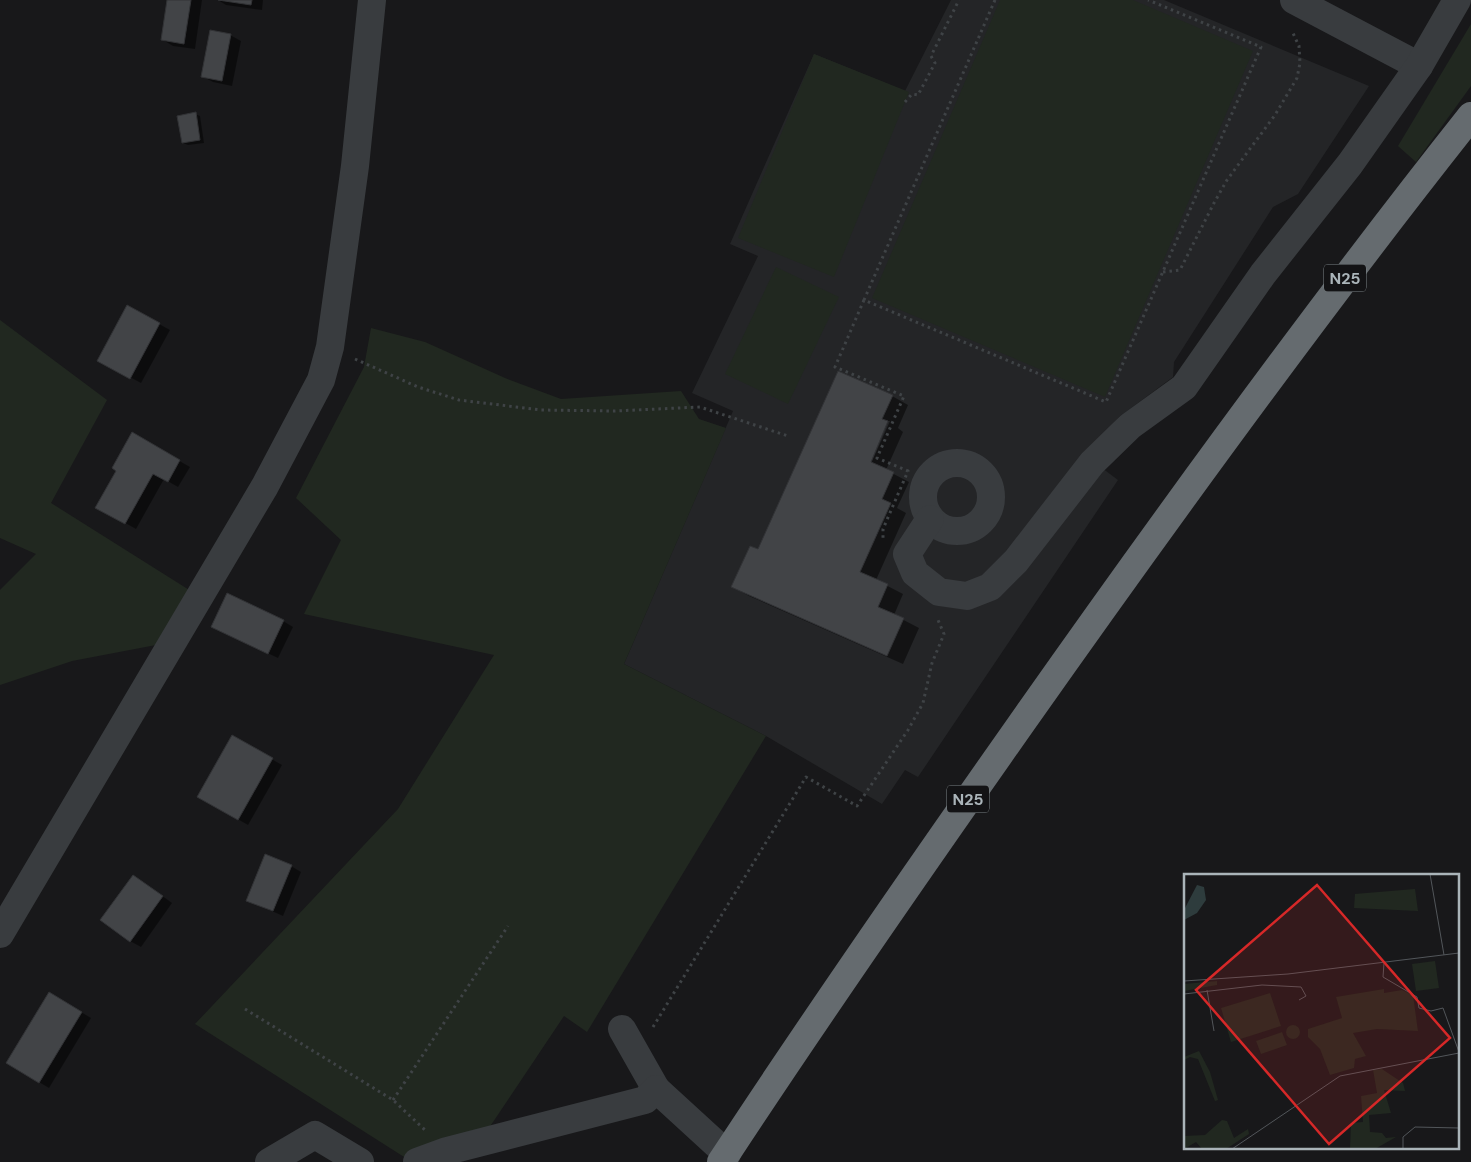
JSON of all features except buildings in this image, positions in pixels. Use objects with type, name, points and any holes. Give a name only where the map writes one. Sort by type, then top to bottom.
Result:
[{"type":"highway","name":"N25","points":[[724,1158],[890,910],[1123,579],[1374,238],[1471,116]]},
{"type":"street","points":[[0,934],[265,486],[321,380],[330,347],[355,166],[372,0]]},
{"type":"street","points":[[930,518],[907,554],[915,573],[939,592],[966,596],[990,588],[1016,562],[1092,463],[1130,426],[1184,387],[1264,274],[1350,164],[1419,66],[1457,0]]},
{"type":"street","points":[[1292,12],[1419,66]]},
{"type":"street","points":[[622,1029],[656,1089],[724,1158]]},
{"type":"street","points":[[417,1162],[448,1151],[645,1100],[656,1089]]},
{"type":"street","points":[[269,1162],[315,1135],[360,1162]]},
{"type":"path","points":[[905,102],[912,94],[918,96],[935,63],[931,56],[959,0]]},
{"type":"path","points":[[907,554],[887,563],[883,546],[883,529],[908,471],[877,458],[904,396],[835,367],[995,0]]},
{"type":"path","points":[[864,300],[1106,402],[1261,47],[1148,0]]},
{"type":"path","points":[[1163,272],[1180,270],[1227,180],[1275,114],[1297,78],[1300,63],[1299,46],[1292,12]]},
{"type":"path","points":[[330,347],[418,387],[460,400],[541,410],[615,412],[700,407],[788,436]]},
{"type":"path","points":[[622,1029],[650,1032],[806,777],[857,806],[908,730],[923,702],[932,663],[944,634],[940,622],[934,616]]},
{"type":"path","points":[[393,1100],[508,926]]},
{"type":"path","points":[[245,1009],[393,1100],[448,1151]]},
{"type":"shaded area","points":[[951,0],[1164,0],[1369,86],[1298,194],[1273,207],[1174,362],[1173,377],[1119,417],[1086,456],[1118,480],[918,777],[905,770],[882,804],[766,736],[624,664],[733,411],[692,393],[758,256],[730,244],[814,54],[905,91]]},
{"type":"shaded area","points":[[1000,0],[1133,0],[1253,51],[1105,397],[872,298]]},
{"type":"shaded area","points":[[1471,24],[1471,86],[1416,162],[1398,146]]},
{"type":"shaded area","points":[[814,54],[909,92],[834,277],[738,238]]},
{"type":"shaded area","points":[[776,267],[839,297],[788,404],[725,374]]},
{"type":"shaded area","points":[[0,320],[107,400],[51,503],[194,593],[156,645],[72,661],[0,685],[0,590],[36,554],[0,538]]},
{"type":"shaded area","points":[[371,328],[425,342],[505,378],[561,399],[681,391],[699,419],[726,428],[624,664],[766,736],[587,1032],[564,1016],[489,1128],[412,1162],[195,1024],[398,809],[494,655],[304,614],[341,540],[296,498],[364,367]]}]
